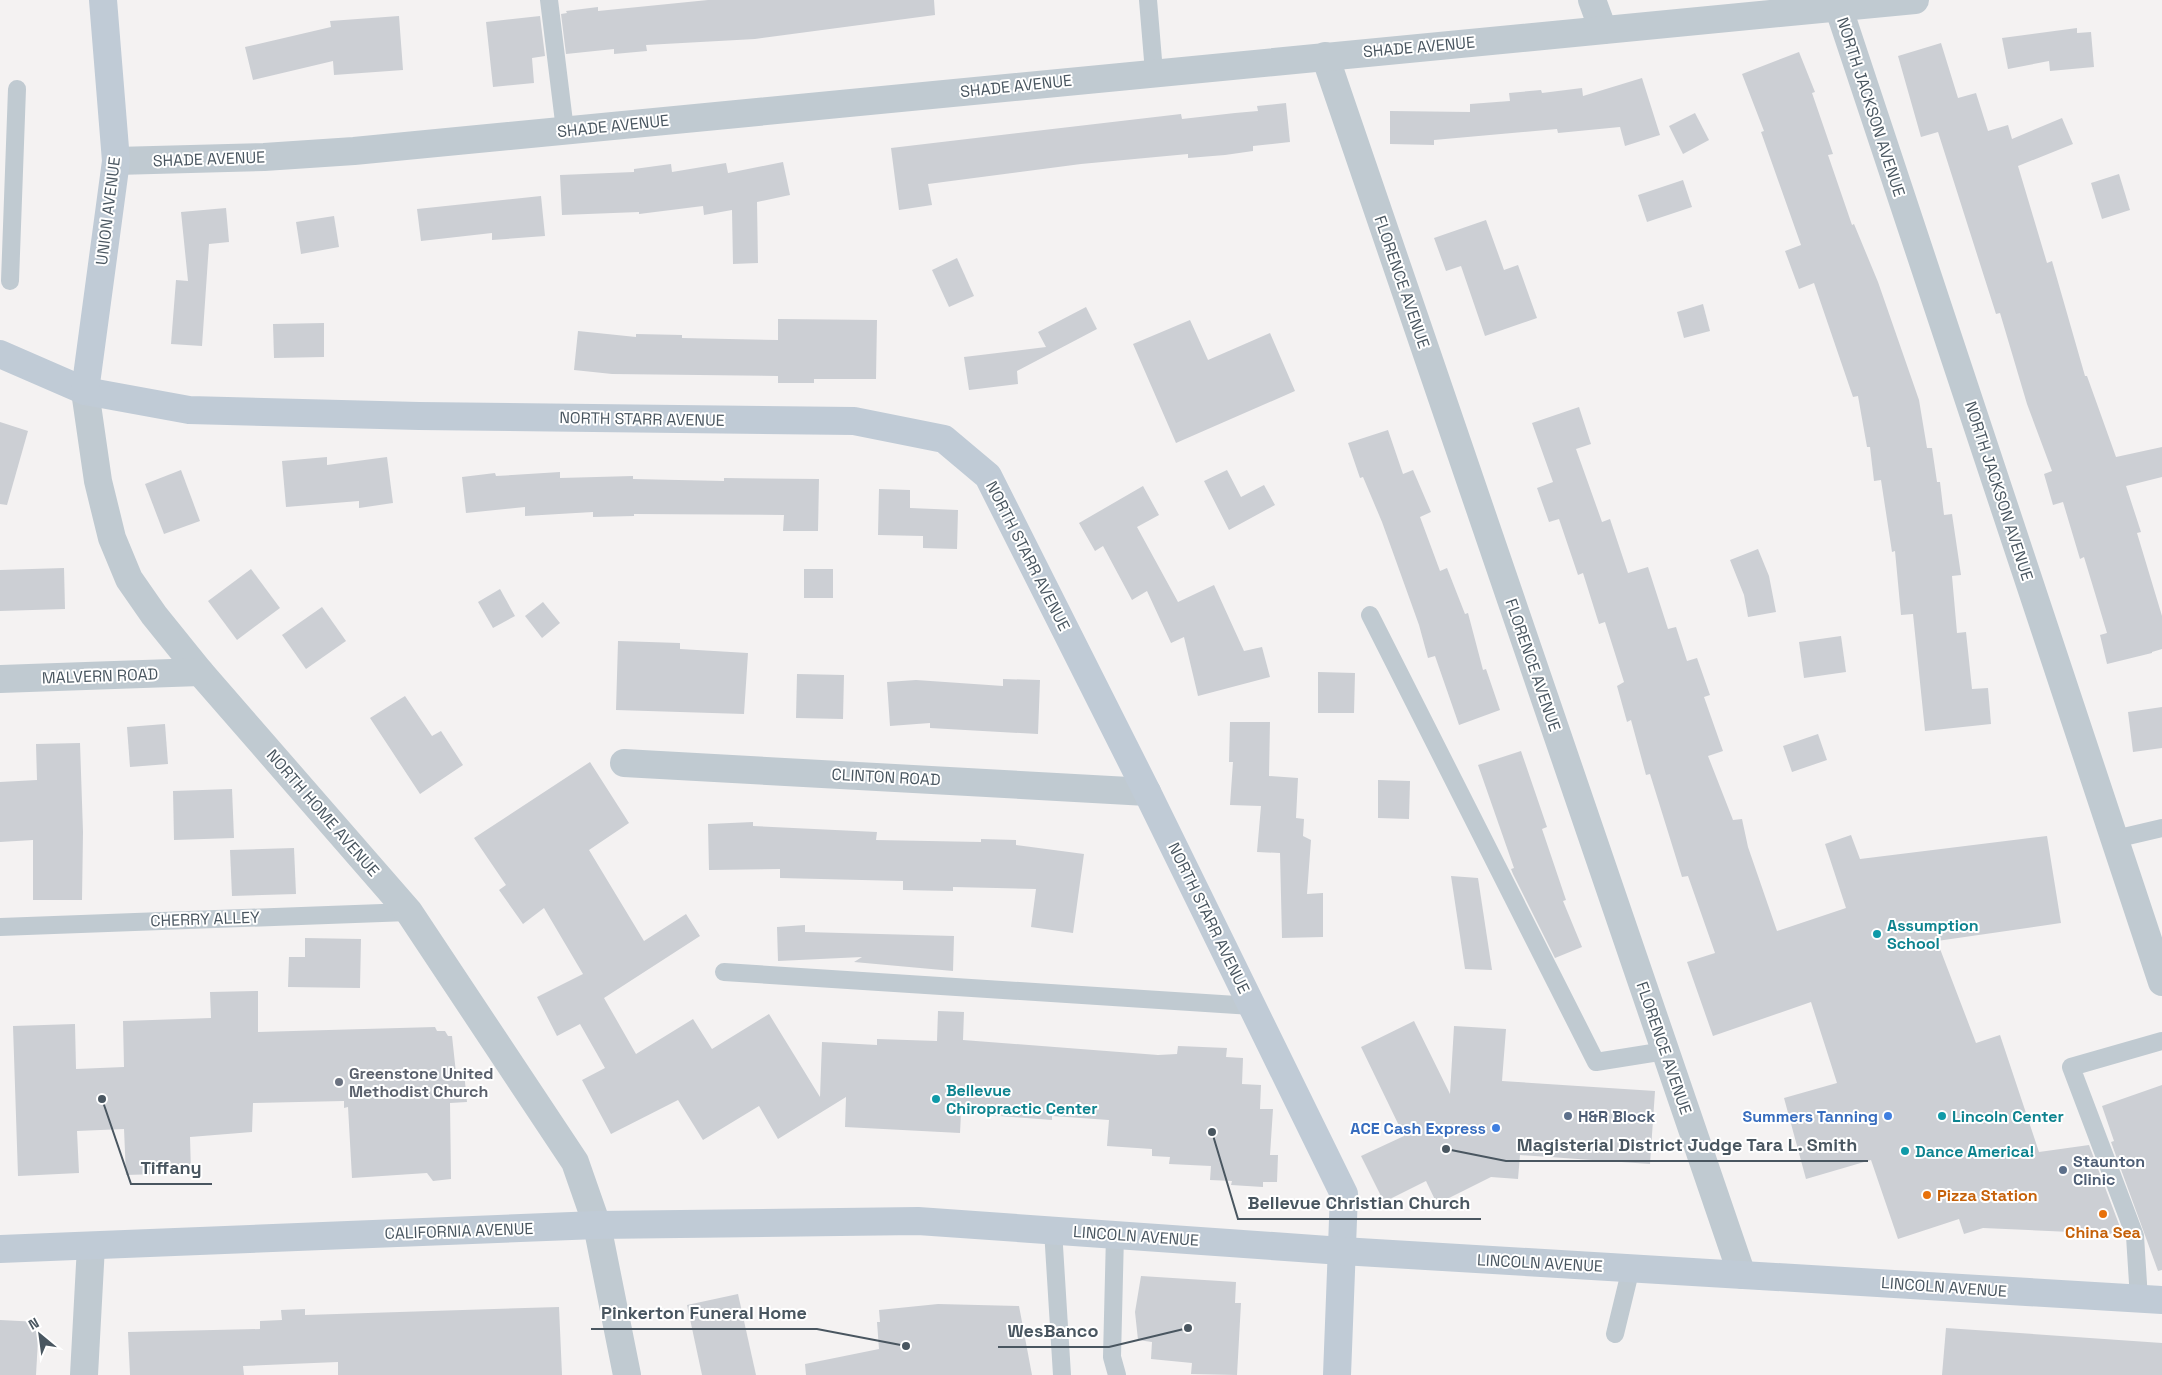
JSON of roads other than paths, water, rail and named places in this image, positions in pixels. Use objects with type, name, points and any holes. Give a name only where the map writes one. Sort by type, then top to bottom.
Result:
[{"type":"street","name":"UNION AVENUE","points":[[84,391],[116,161],[102,0]]},
{"type":"street","points":[[1592,0],[1603,30]]},
{"type":"street","name":"SHADE AVENUE","points":[[116,161],[264,157],[354,151],[1603,30],[1837,3],[1915,0]]},
{"type":"street","name":"NORTH JACKSON AVENUE","points":[[1837,3],[2162,982]]},
{"type":"street","name":"FLORENCE AVENUE","points":[[1324,56],[1742,1274]]},
{"type":"street","name":"NORTH STARR AVENUE","points":[[0,354],[84,391],[189,410],[419,416],[854,421],[944,439],[988,476],[1147,792],[1344,1194],[1337,1375]]},
{"type":"street","name":"NORTH HOME AVENUE","points":[[84,391],[98,481],[112,538],[129,579],[154,615],[200,672],[409,912],[575,1162],[597,1225],[627,1375]]},
{"type":"street","name":"MALVERN ROAD","points":[[0,679],[200,672]]},
{"type":"street","name":"CLINTON ROAD","points":[[624,763],[1147,792]]},
{"type":"street","name":"CALIFORNIA AVENUE","points":[[0,1249],[597,1225],[918,1221]]},
{"type":"street","name":"LINCOLN AVENUE","points":[[918,1221],[1342,1251],[2150,1300]]},
{"type":"street","points":[[84,1375],[91,1246]]},
{"type":"lane","points":[[549,0],[565,130]]},
{"type":"lane","points":[[1148,0],[1154,72]]},
{"type":"lane","points":[[10,281],[7,157],[17,89]]},
{"type":"lane","points":[[1370,615],[1596,1062],[1665,1051]]},
{"type":"lane","points":[[2115,839],[2162,828]]},
{"type":"lane","name":"CHERRY ALLEY","points":[[0,926],[409,912]]},
{"type":"lane","points":[[724,972],[1252,1006]]},
{"type":"lane","points":[[2150,1300],[2135,1236],[2071,1067],[2162,1041]]},
{"type":"lane","points":[[1053,1230],[1062,1375]]},
{"type":"lane","points":[[1115,1235],[1112,1357],[1117,1375]]},
{"type":"lane","points":[[1614,1334],[1632,1268]]},
{"type":"place","name":"Assumption School","points":[[1877,934]]},
{"type":"place","name":"Greenstone United Methodist Church","points":[[339,1082]]},
{"type":"place","name":"Tiffany","points":[[102,1099]]},
{"type":"place","name":"Bellevue Chiropractic Center","points":[[936,1099]]},
{"type":"place","name":"H&R Block","points":[[1568,1116]]},
{"type":"place","name":"Summers Tanning","points":[[1888,1116]]},
{"type":"place","name":"Lincoln Center","points":[[1942,1116]]},
{"type":"place","name":"ACE Cash Express","points":[[1496,1128]]},
{"type":"place","name":"Bellevue Christian Church","points":[[1212,1132]]},
{"type":"place","name":"Magisterial District Judge Tara L. Smith","points":[[1446,1149]]},
{"type":"place","name":"Dance America!","points":[[1905,1151]]},
{"type":"place","name":"Staunton Clinic","points":[[2063,1170]]},
{"type":"place","name":"Pizza Station","points":[[1927,1195]]},
{"type":"place","name":"China Sea","points":[[2103,1214]]},
{"type":"place","name":"WesBanco","points":[[1188,1328]]},
{"type":"place","name":"Pinkerton Funeral Home","points":[[906,1346]]}]
